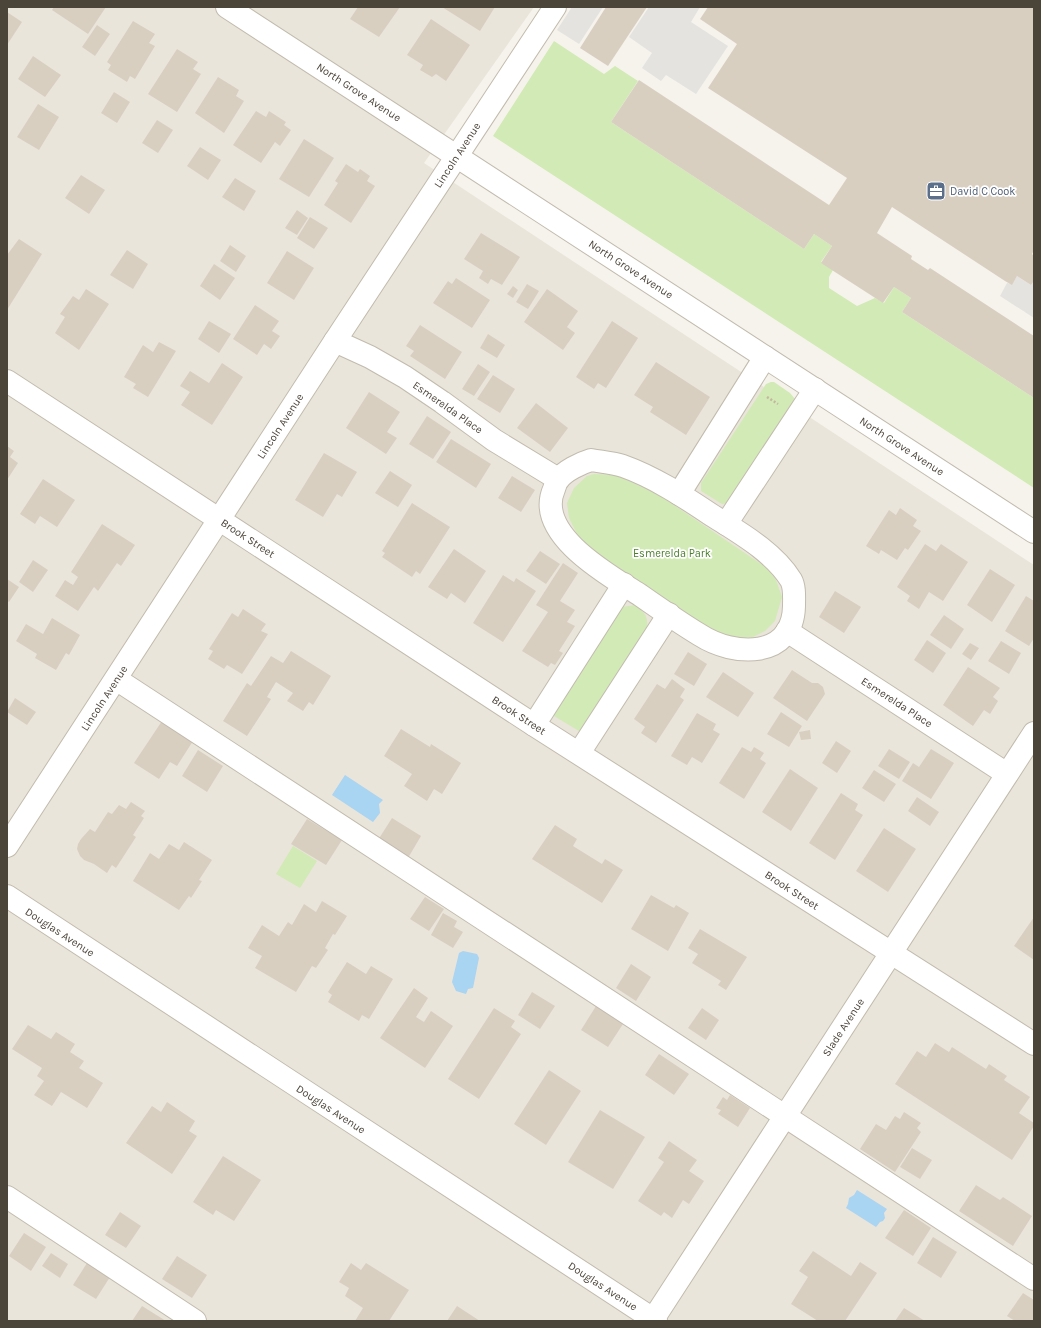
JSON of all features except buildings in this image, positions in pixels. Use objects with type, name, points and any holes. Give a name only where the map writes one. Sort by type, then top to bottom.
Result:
[{"type":"street","name":"North Grove Avenue","points":[[227,7],[1034,532]]},
{"type":"street","name":"Lincoln Avenue","points":[[7,846],[335,341],[555,7]]},
{"type":"street","name":"Esmerelda Place","points":[[335,341],[370,357],[405,377],[494,440],[558,479]]},
{"type":"street","points":[[679,494],[765,357]]},
{"type":"street","name":"Brook Street","points":[[7,380],[534,725],[1034,1044]]},
{"type":"street","points":[[726,524],[814,389]]},
{"type":"street","points":[[591,460],[623,466],[679,494],[726,524],[765,552],[778,564],[791,582],[794,596],[794,615],[788,631],[779,640],[766,647],[755,650],[729,648],[714,643],[582,556],[560,532],[554,520],[550,496],[558,479],[580,464],[591,460]]},
{"type":"street","points":[[534,725],[624,584]]},
{"type":"street","points":[[579,753],[668,614]]},
{"type":"street","name":"Esmerelda Place","points":[[788,631],[1007,774]]},
{"type":"street","points":[[116,679],[1034,1279]]},
{"type":"street","name":"Slade Avenue","points":[[654,1320],[1034,733]]},
{"type":"street","name":"Douglas Avenue","points":[[7,896],[654,1320]]},
{"type":"street","points":[[7,1197],[195,1321]]},
{"type":"path","points":[[766,396],[783,407]]},
{"type":"shaded area","points":[[7,7],[534,7],[424,163],[1034,565],[1034,1321],[7,1321]]},
{"type":"shaded area","points":[[572,7],[603,7],[579,44],[557,30]]},
{"type":"shaded area","points":[[649,7],[700,7],[691,22],[728,46],[696,94],[666,75],[661,81],[642,68],[652,53],[629,37]]},
{"type":"shaded area","points":[[1017,276],[1031,285],[1034,281],[1034,318],[1000,296],[1007,283],[1012,284]]},
{"type":"green space","points":[[554,41],[604,74],[615,66],[638,81],[611,122],[804,249],[814,234],[832,246],[821,262],[833,270],[829,277],[829,288],[857,306],[875,298],[884,303],[894,287],[911,298],[902,312],[1034,398],[1034,488],[493,136]]},
{"type":"green space","points":[[774,382],[790,393],[795,399],[729,503],[722,504],[701,491],[701,483],[766,384]]},
{"type":"green space","name":"Esmerelda Park","points":[[594,474],[616,475],[659,495],[767,568],[776,580],[782,597],[775,621],[765,631],[753,637],[734,638],[717,632],[594,551],[577,534],[569,518],[567,503],[574,488],[587,476]]},
{"type":"green space","points":[[635,605],[645,614],[647,621],[646,633],[583,730],[579,731],[554,716],[553,712],[622,607]]},
{"type":"green space","points":[[293,846],[317,861],[300,888],[276,874]]},
{"type":"water","points":[[345,775],[383,800],[379,804],[380,813],[373,822],[332,795]]},
{"type":"water","points":[[463,951],[477,954],[479,958],[473,988],[468,989],[466,994],[456,991],[452,982],[459,953]]},
{"type":"water","points":[[857,1190],[887,1209],[884,1213],[885,1218],[876,1227],[846,1208],[849,1198],[854,1195]]},
{"type":"place","name":"David C Cook","points":[[936,191]]}]
